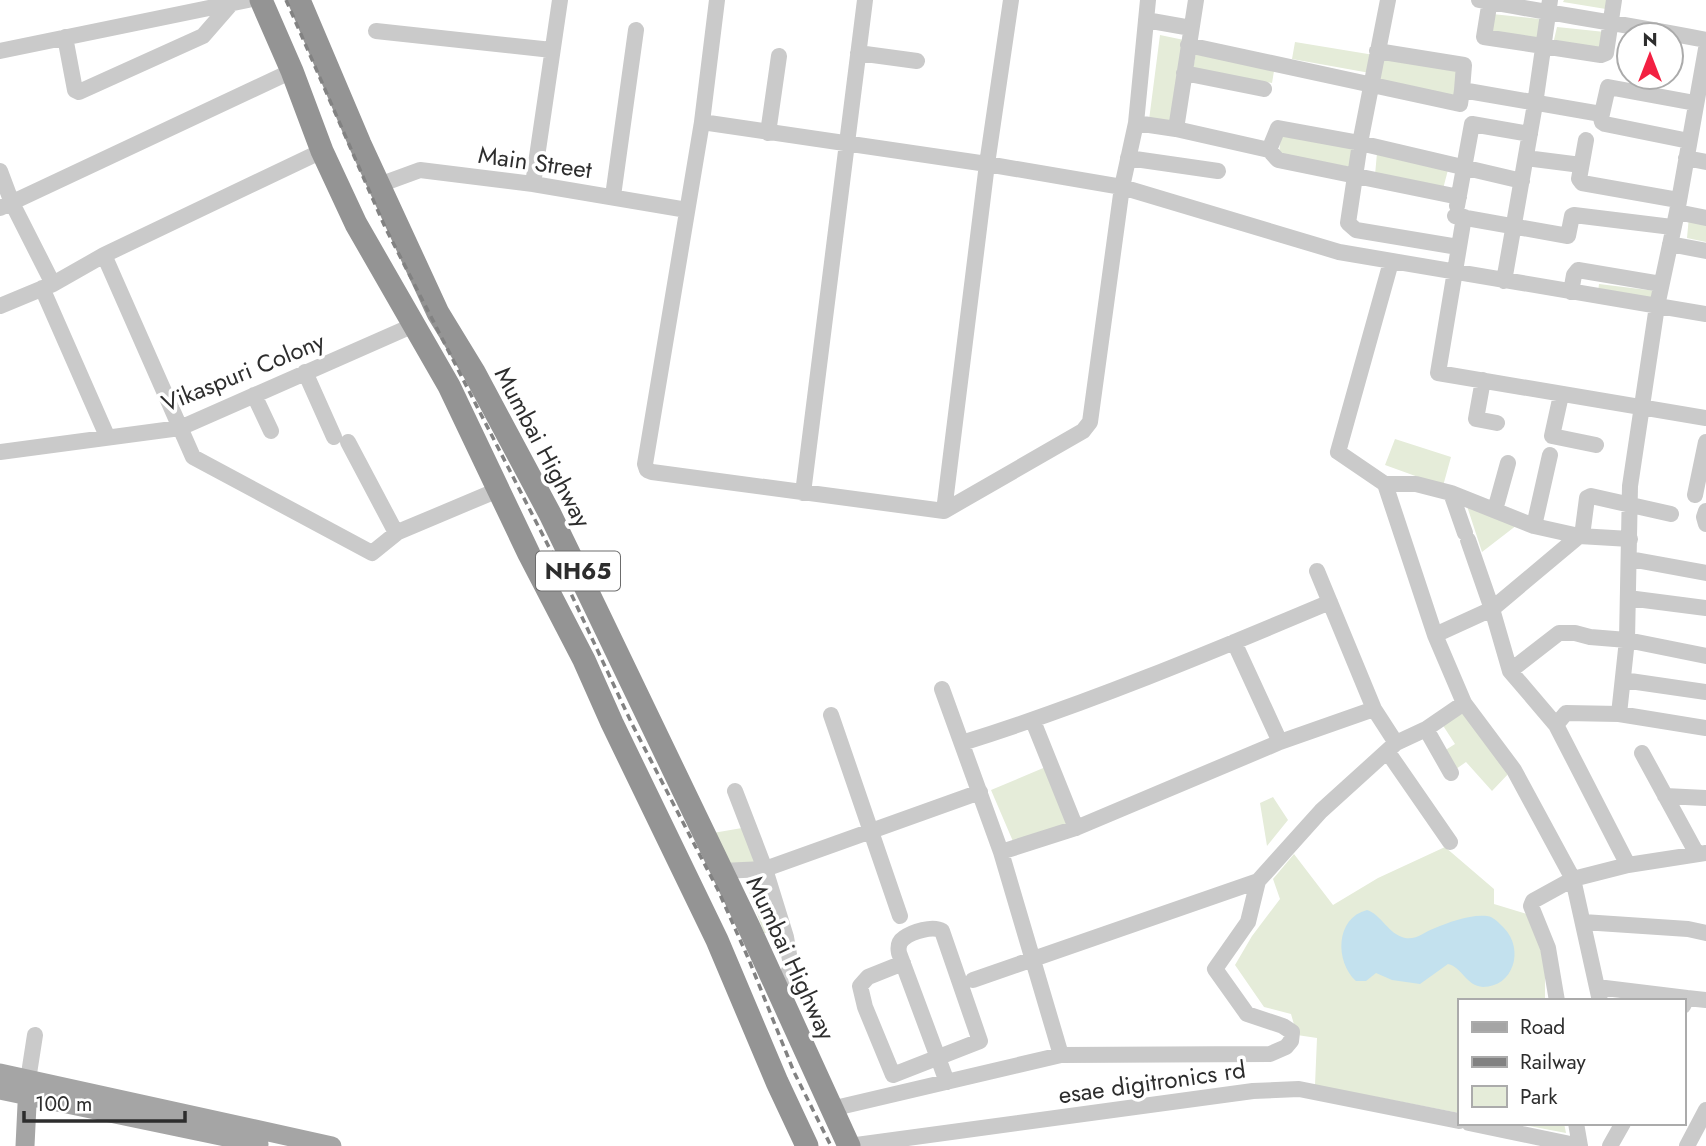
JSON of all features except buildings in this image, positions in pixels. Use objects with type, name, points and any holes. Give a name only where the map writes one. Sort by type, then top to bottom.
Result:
[{"type":"highway","name":"NH65","points":[[261,0],[292,71],[322,151],[356,224],[449,386],[584,660],[615,730],[718,940],[777,1082],[807,1146]]},
{"type":"highway","name":"Mumbai Highway","points":[[299,0],[438,313],[474,372],[550,514],[722,871],[849,1146]]},
{"type":"highway","points":[[449,386],[474,372]]},
{"type":"highway","points":[[615,730],[647,714]]},
{"type":"main road","points":[[0,1073],[28,1088],[271,1146]]},
{"type":"main road","points":[[25,1146],[28,1088]]},
{"type":"main road","points":[[0,1090],[28,1088],[332,1146]]},
{"type":"street","points":[[0,51],[248,0]]},
{"type":"street","points":[[534,184],[560,0]]},
{"type":"street","points":[[717,0],[702,122],[645,464],[647,470],[944,511],[1088,427],[1122,187],[1136,123],[1148,0]]},
{"type":"street","points":[[803,493],[865,0]]},
{"type":"street","points":[[944,511],[987,164],[1011,0]]},
{"type":"street","points":[[1176,129],[1196,0]]},
{"type":"street","points":[[1388,0],[1370,86],[1348,223],[1356,230],[1454,247]]},
{"type":"street","points":[[1614,0],[1609,21],[1604,54],[1484,37],[1486,1],[1549,7],[1609,21],[1706,40]]},
{"type":"street","points":[[65,37],[75,90],[79,92],[203,36],[230,5]]},
{"type":"street","points":[[1504,281],[1549,7]]},
{"type":"street","points":[[1146,20],[1191,28]]},
{"type":"street","points":[[613,196],[636,30]]},
{"type":"street","points":[[376,31],[552,50]]},
{"type":"street","points":[[1188,45],[1460,104],[1464,65],[1377,51]]},
{"type":"street","points":[[1619,714],[1627,640],[1630,486],[1661,284],[1686,158],[1696,133],[1695,103],[1704,76],[1706,49]]},
{"type":"street","points":[[858,53],[917,61]]},
{"type":"street","points":[[768,133],[779,56]]},
{"type":"street","points":[[6,206],[292,71]]},
{"type":"street","points":[[1184,73],[1264,89]]},
{"type":"street","points":[[1695,103],[1608,87],[1601,114],[1605,124],[1696,133]]},
{"type":"street","points":[[1462,90],[1601,114]]},
{"type":"street","points":[[702,122],[1122,187],[1339,252],[1706,314]]},
{"type":"street","points":[[1136,123],[1269,150],[1279,160],[1459,197]]},
{"type":"street","points":[[1530,134],[1472,124],[1459,197],[1460,216],[1438,373],[1706,418]]},
{"type":"street","points":[[1269,150],[1278,128],[1360,143],[1522,181]]},
{"type":"street","points":[[1586,141],[1579,178],[1582,183],[1674,221],[1706,251]]},
{"type":"street","points":[[0,306],[47,286],[104,255],[322,151]]},
{"type":"street","points":[[1128,158],[1218,171]]},
{"type":"street","points":[[1526,158],[1581,165]]},
{"type":"street","points":[[1686,158],[1706,162]]},
{"type":"street","name":"Main Street","points":[[379,185],[420,170],[534,184],[687,210]]},
{"type":"street","points":[[0,171],[6,206],[47,286],[107,436]]},
{"type":"street","points":[[1460,216],[1570,236],[1574,215],[1674,221],[1706,218]]},
{"type":"street","points":[[104,255],[196,460],[372,553],[398,532],[498,490]]},
{"type":"street","points":[[1391,261],[1338,451],[1385,484],[1416,484],[1451,493],[1535,526],[1581,536],[1630,539]]},
{"type":"street","points":[[1571,292],[1574,275],[1578,270],[1661,284]]},
{"type":"street","name":"Vikaspuri Colony","points":[[0,452],[180,428],[414,325]]},
{"type":"street","points":[[305,372],[341,439],[398,532]]},
{"type":"street","points":[[1483,380],[1476,419],[1497,423]]},
{"type":"street","points":[[1561,394],[1552,436],[1596,445]]},
{"type":"street","points":[[254,395],[271,431]]},
{"type":"street","points":[[1695,495],[1706,442]]},
{"type":"street","points":[[1535,526],[1550,455]]},
{"type":"street","points":[[1494,510],[1508,463]]},
{"type":"street","points":[[1385,484],[1435,635],[1464,703],[1514,771],[1573,880],[1599,994],[1653,999]]},
{"type":"street","points":[[1451,493],[1492,609],[1510,671],[1556,725],[1628,865]]},
{"type":"street","points":[[1435,635],[1492,609],[1581,536],[1588,497],[1671,514]]},
{"type":"street","points":[[1706,511],[1706,524]]},
{"type":"street","points":[[1630,559],[1706,573]]},
{"type":"street","points":[[1317,571],[1392,747],[1450,842]]},
{"type":"street","points":[[1628,598],[1706,608]]},
{"type":"street","points":[[962,743],[1033,721],[1330,602]]},
{"type":"street","points":[[1510,671],[1559,633],[1627,640],[1706,656]]},
{"type":"street","points":[[1234,642],[1280,742]]},
{"type":"street","points":[[1623,680],[1706,692]]},
{"type":"street","points":[[942,689],[1001,852],[1061,1055]]},
{"type":"street","points":[[831,1109],[1061,1055],[1270,1055],[1286,1047],[1293,1037],[1292,1032],[1283,1026],[1247,1014],[1215,969],[1248,922],[1258,881],[1321,811],[1392,747],[1426,729],[1464,703]]},
{"type":"street","points":[[1001,852],[1076,828],[1280,742],[1374,709]]},
{"type":"street","points":[[1556,725],[1566,713],[1619,714],[1706,727]]},
{"type":"street","points":[[831,715],[900,916]]},
{"type":"street","points":[[1033,721],[1076,828]]},
{"type":"street","points":[[1426,729],[1451,774]]},
{"type":"street","points":[[1557,999],[1548,948],[1531,903],[1573,880],[1628,865],[1701,853],[1642,753]]},
{"type":"street","points":[[735,791],[765,869],[786,937],[791,966],[787,976],[775,986]]},
{"type":"street","points":[[722,871],[765,869],[872,833],[980,792]]},
{"type":"street","points":[[1665,796],[1706,798]]},
{"type":"street","points":[[973,980],[1258,881]]},
{"type":"street","points":[[1583,922],[1688,929],[1706,933]]},
{"type":"street","points":[[893,1075],[938,1057],[980,1041],[942,931],[937,928],[903,938],[898,946],[903,963],[938,1057],[947,1082]]},
{"type":"street","points":[[900,1093],[865,1007],[860,986],[867,976],[903,963]]},
{"type":"street","points":[[1685,1002],[1706,1000]]},
{"type":"street","points":[[28,1088],[35,1035]]},
{"type":"street","name":"esae digitronics rd","points":[[849,1146],[1264,1090],[1299,1089],[1458,1121]]},
{"type":"street","points":[[1687,1146],[1706,1110]]},
{"type":"street","points":[[1479,1125],[1580,1146],[1576,1125]]},
{"type":"street","points":[[1610,1146],[1622,1125]]},
{"type":"green space","points":[[1614,0],[1612,10],[1563,2]]},
{"type":"green space","points":[[1492,14],[1540,19],[1537,39],[1488,32]]},
{"type":"green space","points":[[1557,27],[1605,32],[1602,52],[1553,44]]},
{"type":"green space","points":[[1160,35],[1184,40],[1175,124],[1149,120]]},
{"type":"green space","points":[[1295,42],[1374,55],[1370,73],[1292,59]]},
{"type":"green space","points":[[1196,52],[1275,65],[1272,83],[1193,69]]},
{"type":"green space","points":[[1381,54],[1457,69],[1454,98],[1375,81]]},
{"type":"green space","points":[[1281,133],[1354,145],[1351,167],[1279,155]]},
{"type":"green space","points":[[1377,153],[1449,166],[1443,189],[1375,175]]},
{"type":"green space","points":[[1689,216],[1706,219],[1706,242],[1687,238]]},
{"type":"green space","points":[[1599,284],[1664,292],[1662,304],[1598,292]]},
{"type":"green space","points":[[1395,439],[1451,457],[1443,486],[1385,465]]},
{"type":"green space","points":[[1466,503],[1517,525],[1482,552]]},
{"type":"green space","points":[[1460,709],[1511,771],[1492,791],[1466,762],[1456,769],[1444,751],[1455,744],[1442,724]]},
{"type":"green space","points":[[1048,766],[1070,822],[1015,846],[991,790]]},
{"type":"green space","points":[[1273,797],[1288,820],[1267,846],[1260,803]]},
{"type":"green space","points":[[742,828],[756,864],[725,866],[713,833]]},
{"type":"green space","points":[[1445,847],[1494,889],[1494,904],[1530,915],[1545,949],[1545,999],[1458,999],[1458,1113],[1315,1085],[1317,1038],[1297,1035],[1291,1014],[1264,1007],[1235,965],[1252,936],[1280,899],[1273,879],[1294,854],[1333,905],[1378,878]]},
{"type":"green space","points":[[762,881],[782,932],[764,933],[748,889]]},
{"type":"green space","points":[[1524,1125],[1564,1125],[1566,1133]]},
{"type":"water","points":[[1367,910],[1394,933],[1405,938],[1417,937],[1460,919],[1490,917],[1504,928],[1510,937],[1514,946],[1513,966],[1502,981],[1483,987],[1472,983],[1448,964],[1420,984],[1392,980],[1376,973],[1366,981],[1356,981],[1344,963],[1342,941],[1349,922]]},
{"type":"railway","points":[[286,0],[385,227],[552,553],[632,724],[718,890],[794,1072],[831,1146]]}]
